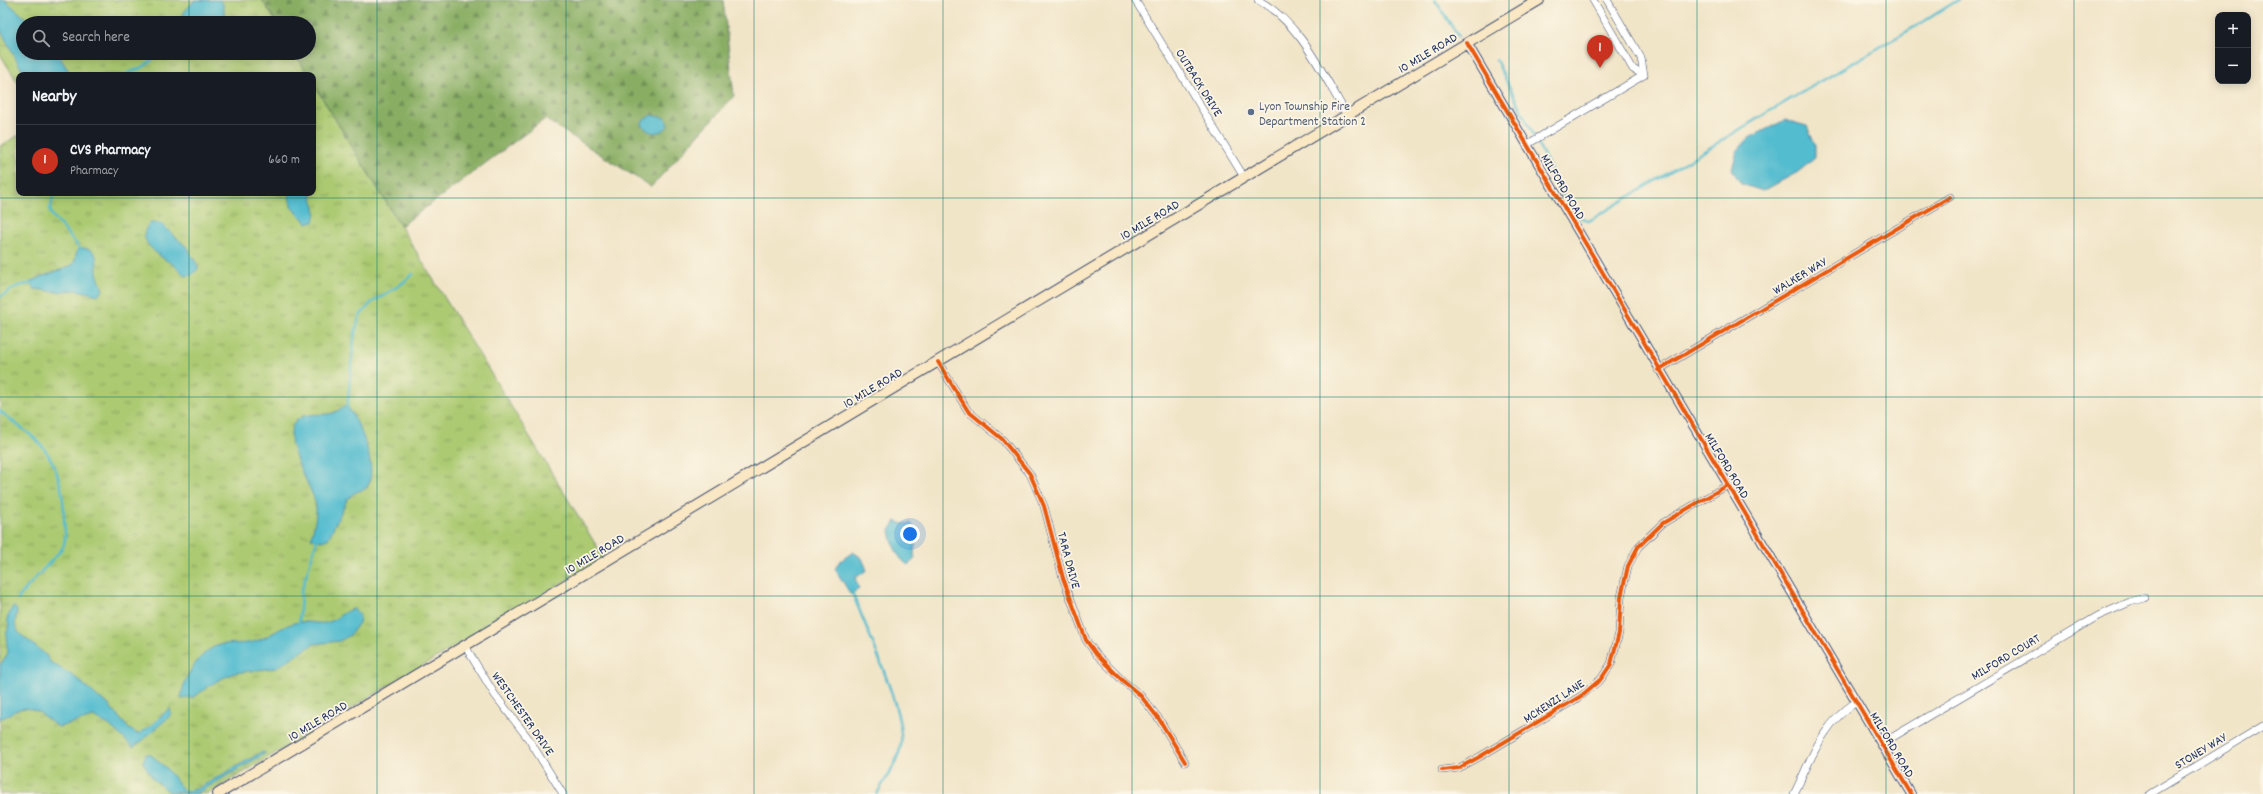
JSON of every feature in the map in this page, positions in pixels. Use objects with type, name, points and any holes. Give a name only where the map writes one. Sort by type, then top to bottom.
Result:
[{"type":"main road","name":"10 MILE ROAD","points":[[218,794],[1539,0]]},
{"type":"street","name":"OUTBACK DRIVE","points":[[1135,0],[1244,176]]},
{"type":"street","points":[[1258,0],[1270,6],[1296,31],[1347,116]]},
{"type":"street","points":[[1593,0],[1633,69],[1644,75]]},
{"type":"street","points":[[1607,0],[1641,58],[1644,75]]},
{"type":"street","name":"MILFORD ROAD","points":[[1467,43],[1658,370],[1911,794]]},
{"type":"street","points":[[1526,145],[1644,75]]},
{"type":"street","name":"WALKER WAY","points":[[1658,370],[1950,197]]},
{"type":"street","name":"TARA DRIVE","points":[[938,362],[968,410],[1002,440],[1022,462],[1031,476],[1044,506],[1063,578],[1086,640],[1108,667],[1140,695],[1159,719],[1186,762]]},
{"type":"street","name":"MCKENZI LANE","points":[[1442,770],[1459,768],[1480,756],[1581,696],[1601,679],[1611,664],[1619,633],[1621,597],[1628,566],[1638,547],[1664,523],[1728,485]]},
{"type":"street","name":"MILFORD COURT","points":[[1881,744],[2098,616],[2130,602],[2145,598]]},
{"type":"street","name":"WESTCHESTER DRIVE","points":[[465,646],[495,695],[528,738],[563,794]]},
{"type":"street","points":[[1794,794],[1827,728],[1840,713],[1856,702]]},
{"type":"street","name":"STONEY WAY","points":[[2150,794],[2263,726]]},
{"type":"green space","points":[[0,0],[262,0],[272,16],[16,16],[16,60],[299,60],[306,72],[16,72],[16,80],[0,54]]},
{"type":"green space","points":[[262,0],[723,0],[734,96],[651,187],[545,119],[401,226],[316,88],[316,72],[306,72],[299,60],[316,60],[316,16],[272,16]]},
{"type":"green space","points":[[316,88],[604,558],[207,794],[0,794],[0,146],[16,137],[16,196],[316,196]]},
{"type":"water","points":[[0,0],[5,0],[23,16],[16,16],[16,59],[0,29]]},
{"type":"water","points":[[195,0],[220,0],[223,4],[225,16],[184,16],[183,13]]},
{"type":"water","points":[[17,60],[62,60],[69,72],[23,72]]},
{"type":"water","points":[[651,115],[666,118],[668,126],[662,131],[655,133],[648,131],[642,125],[643,121]]},
{"type":"water","points":[[1785,120],[1807,126],[1815,145],[1815,158],[1798,172],[1763,191],[1741,184],[1732,169],[1737,151],[1749,138]]},
{"type":"water","points":[[289,196],[312,196],[316,212],[314,222],[307,223],[292,208]]},
{"type":"water","points":[[151,223],[160,223],[189,249],[198,266],[198,269],[192,275],[185,276],[175,266],[160,256],[149,246],[144,234],[146,228]]},
{"type":"water","points":[[84,248],[93,251],[95,254],[97,260],[97,272],[103,291],[98,295],[77,290],[57,292],[34,289],[30,282],[74,264],[77,250]]},
{"type":"water","points":[[347,406],[357,423],[366,446],[371,469],[370,479],[367,488],[354,493],[347,500],[328,539],[321,541],[311,538],[316,515],[316,506],[312,492],[296,458],[292,446],[291,434],[293,425],[304,416],[333,413]]},
{"type":"water","points":[[896,521],[903,524],[911,523],[916,534],[914,549],[915,559],[908,565],[900,558],[892,540],[890,530]]},
{"type":"water","points":[[853,552],[862,558],[867,570],[855,578],[859,588],[851,595],[835,569],[839,562]]},
{"type":"water","points":[[13,606],[17,610],[15,625],[19,633],[46,655],[50,662],[75,677],[107,703],[129,729],[138,734],[148,728],[170,708],[171,715],[141,742],[133,747],[109,725],[93,717],[59,727],[37,711],[26,708],[17,710],[0,719],[0,665],[8,652],[6,636],[9,625],[7,619]]},
{"type":"water","points":[[354,609],[360,615],[359,623],[350,635],[340,641],[314,644],[276,668],[234,673],[217,681],[194,697],[181,699],[182,691],[193,666],[206,652],[213,648],[224,644],[253,642],[294,623],[329,622],[347,611]]},
{"type":"water","points":[[262,752],[266,753],[196,794],[169,792],[153,779],[143,762],[146,754],[150,754],[166,768],[184,791],[197,789]]},
{"type":"waterway","points":[[1435,0],[1458,36]]},
{"type":"waterway","points":[[1496,60],[1573,214],[1589,221],[1770,111],[1958,0]]},
{"type":"waterway","points":[[131,72],[145,66],[152,60]]},
{"type":"waterway","points":[[53,196],[50,210],[52,215],[82,251]]},
{"type":"waterway","points":[[347,409],[354,338],[359,317],[371,303],[400,285],[413,274]]},
{"type":"waterway","points":[[0,297],[18,286],[33,283]]},
{"type":"waterway","points":[[0,411],[33,437],[48,454],[57,474],[64,506],[65,534],[63,546],[18,600]]},
{"type":"waterway","points":[[299,625],[301,592],[318,537]]},
{"type":"waterway","points":[[852,592],[883,668],[897,711],[901,730],[901,744],[898,757],[877,794]]},
{"type":"cycle path","points":[[1467,43],[1911,794]]},
{"type":"cycle path","points":[[1658,370],[1950,197]]},
{"type":"cycle path","points":[[938,362],[968,411],[1002,439],[1030,474],[1044,506],[1063,578],[1086,640],[1096,654],[1123,681],[1140,695],[1159,719],[1185,762]]},
{"type":"cycle path","points":[[1442,770],[1459,768],[1481,756],[1581,696],[1601,679],[1611,664],[1619,633],[1621,597],[1628,566],[1638,547],[1663,523],[1728,485]]},
{"type":"place","name":"CVS Pharmacy","points":[[1600,68]]},
{"type":"place","name":"Lyon Township Fire Department Station 2","points":[[1251,112]]}]
